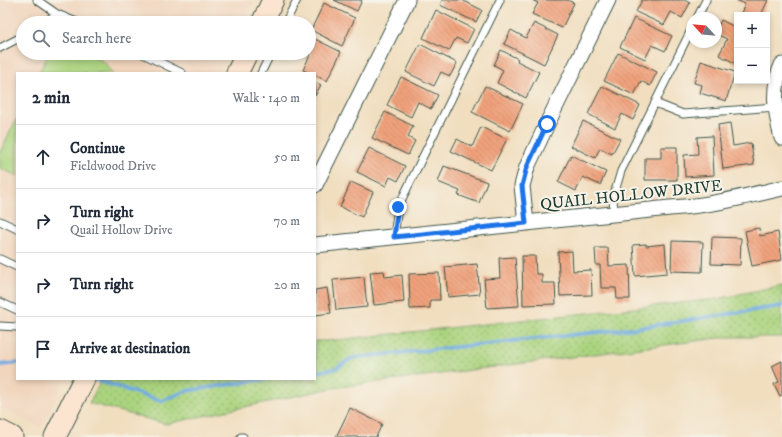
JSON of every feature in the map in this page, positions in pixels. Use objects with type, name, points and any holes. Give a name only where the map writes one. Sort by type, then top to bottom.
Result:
[{"type":"street","points":[[265,16],[273,0]]},
{"type":"street","points":[[316,183],[407,0]]},
{"type":"street","points":[[526,223],[522,186],[527,167],[608,0]]},
{"type":"street","points":[[238,72],[244,60]]},
{"type":"street","points":[[781,73],[775,92],[775,107],[782,138]]},
{"type":"street","name":"QUAIL HOLLOW DRIVE","points":[[316,245],[670,208],[696,207],[782,188]]},
{"type":"street","points":[[55,437],[84,380]]},
{"type":"street","points":[[0,431],[12,437]]},
{"type":"lane","points":[[37,0],[62,16]]},
{"type":"lane","points":[[289,16],[297,0]]},
{"type":"lane","points":[[394,237],[398,207],[500,0]]},
{"type":"lane","points":[[700,12],[706,0]]},
{"type":"lane","points":[[0,48],[16,40]]},
{"type":"lane","points":[[614,214],[613,198],[620,171],[686,40]]},
{"type":"lane","points":[[155,60],[180,72]]},
{"type":"lane","points":[[262,72],[268,60]]},
{"type":"lane","points":[[655,103],[684,114],[775,107]]},
{"type":"lane","points":[[0,221],[16,229]]},
{"type":"lane","points":[[0,259],[16,267]]},
{"type":"lane","points":[[0,302],[16,310]]},
{"type":"lane","points":[[0,326],[16,327]]},
{"type":"shaded area","points":[[0,0],[255,0],[247,16],[16,16],[16,60],[224,60],[218,72],[16,72],[16,380],[65,380],[41,428],[0,407]]},
{"type":"green space","points":[[46,60],[100,60],[112,72],[40,72]]},
{"type":"green space","points":[[16,120],[16,176],[0,168],[0,152]]},
{"type":"green space","points":[[782,285],[782,337],[726,337],[332,388],[166,424],[89,403],[101,380],[316,380],[316,341],[717,299]]},
{"type":"building","points":[[334,0],[362,0],[357,11]]},
{"type":"building","points":[[442,0],[465,0],[464,1],[482,10],[476,22],[440,5]]},
{"type":"building","points":[[532,0],[567,0],[574,3],[562,28],[532,14],[538,3]]},
{"type":"building","points":[[642,0],[684,0],[690,3],[682,18],[671,12],[664,25],[636,12]]},
{"type":"building","points":[[736,0],[768,0],[762,12],[741,12],[745,4]]},
{"type":"building","points":[[324,3],[355,18],[342,46],[316,33],[316,20]]},
{"type":"building","points":[[436,10],[474,29],[467,43],[456,38],[449,51],[423,38]]},
{"type":"building","points":[[634,18],[672,36],[665,51],[652,45],[645,59],[620,47]]},
{"type":"building","points":[[722,20],[734,26],[734,62],[719,55],[727,39],[722,37]]},
{"type":"building","points":[[534,23],[558,35],[544,64],[504,44],[511,30],[526,38]]},
{"type":"building","points":[[316,40],[341,52],[327,81],[316,76],[316,72],[308,72],[303,70],[308,60],[316,60]]},
{"type":"building","points":[[420,44],[457,63],[450,76],[441,72],[434,86],[406,72]]},
{"type":"building","points":[[501,50],[518,59],[517,61],[539,72],[526,98],[497,83],[503,70],[494,65]]},
{"type":"building","points":[[618,53],[657,72],[650,86],[641,81],[634,95],[604,81]]},
{"type":"building","points":[[701,61],[734,72],[726,101],[700,93],[702,85],[694,83]]},
{"type":"building","points":[[401,77],[438,95],[431,109],[418,102],[411,117],[387,105]]},
{"type":"building","points":[[316,82],[321,85],[316,94]]},
{"type":"building","points":[[485,86],[523,104],[510,131],[472,112]]},
{"type":"building","points":[[602,86],[640,105],[633,120],[622,114],[615,128],[588,114]]},
{"type":"building","points":[[385,112],[413,126],[408,137],[415,141],[408,155],[372,138]]},
{"type":"building","points":[[583,121],[620,139],[612,154],[600,148],[595,158],[571,146]]},
{"type":"building","points":[[730,123],[733,146],[751,143],[754,165],[723,169],[718,125]]},
{"type":"building","points":[[481,127],[507,139],[491,170],[451,151],[457,139],[472,147]]},
{"type":"building","points":[[712,136],[714,175],[685,177],[684,155],[698,154],[697,137]]},
{"type":"building","points":[[661,147],[677,147],[677,180],[645,180],[645,158],[661,158]]},
{"type":"building","points":[[369,148],[405,166],[398,181],[390,177],[386,186],[357,172]]},
{"type":"building","points":[[571,155],[606,172],[600,185],[583,177],[576,191],[558,182]]},
{"type":"building","points":[[444,166],[487,182],[479,203],[458,195],[460,191],[438,182]]},
{"type":"building","points":[[351,182],[373,192],[362,217],[340,207]]},
{"type":"building","points":[[759,228],[760,236],[778,232],[782,260],[752,266],[745,231]]},
{"type":"building","points":[[712,237],[741,238],[740,265],[711,264]]},
{"type":"building","points":[[672,241],[703,242],[702,272],[671,271]]},
{"type":"building","points":[[646,244],[646,246],[665,244],[667,273],[635,276],[633,245]]},
{"type":"building","points":[[595,248],[608,248],[609,266],[629,265],[630,299],[617,299],[616,288],[601,288],[600,265],[596,265]]},
{"type":"building","points":[[572,251],[573,271],[591,270],[592,295],[560,296],[558,252]]},
{"type":"building","points":[[522,256],[535,256],[536,274],[542,274],[542,283],[555,283],[556,304],[523,305]]},
{"type":"building","points":[[515,257],[519,306],[487,308],[484,279],[500,278],[499,258]]},
{"type":"building","points":[[477,264],[480,294],[448,297],[445,267]]},
{"type":"building","points":[[384,271],[385,277],[402,275],[404,302],[374,305],[370,272]]},
{"type":"building","points":[[439,273],[440,300],[430,300],[430,308],[410,309],[409,274]]},
{"type":"building","points":[[364,277],[367,307],[336,310],[333,280]]},
{"type":"building","points":[[327,288],[331,313],[316,315],[316,290]]},
{"type":"building","points":[[782,361],[782,395],[780,396],[774,384],[779,382],[772,366]]},
{"type":"building","points":[[350,408],[382,424],[376,437],[336,437]]},
{"type":"waterway","points":[[316,372],[335,369],[352,358],[636,328],[782,306]]},
{"type":"waterway","points":[[0,365],[16,363]]},
{"type":"waterway","points":[[97,380],[161,401],[186,391],[259,380]]},
{"type":"route","points":[[398,207],[394,237],[526,223],[522,186],[527,167],[547,124]]}]
